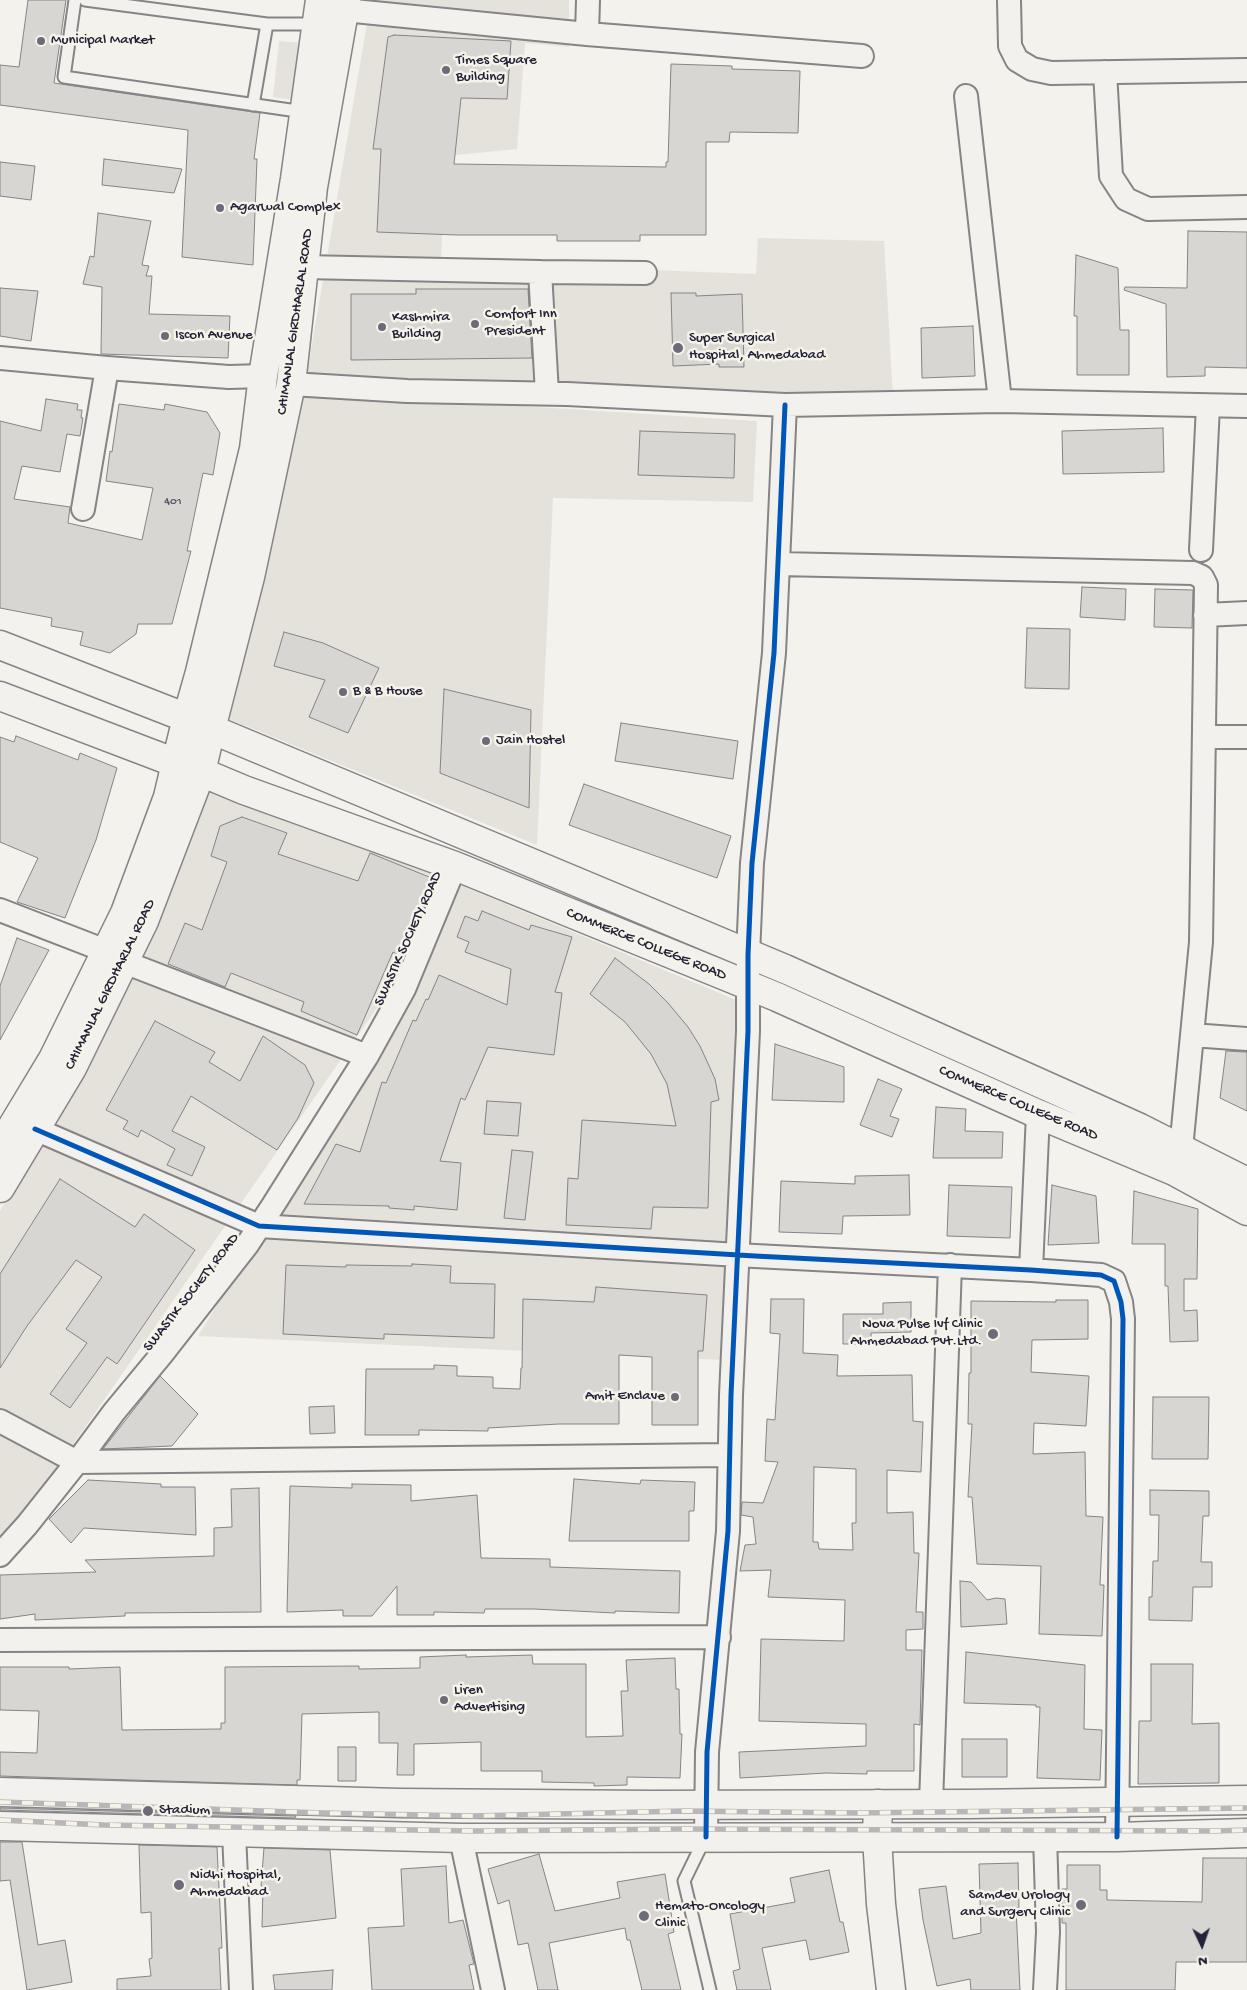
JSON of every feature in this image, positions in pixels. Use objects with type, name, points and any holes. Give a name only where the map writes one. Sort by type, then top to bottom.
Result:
[{"type":"main road","name":"CHIMANLAL GIRDHARLAL ROAD","points":[[188,767],[187,718],[254,449],[263,376],[304,112],[332,9]]},
{"type":"main road","name":"CHIMANLAL GIRDHARLAL ROAD","points":[[0,1147],[115,956],[144,921],[188,767],[212,728],[250,577],[291,384],[332,9]]},
{"type":"main road","points":[[0,645],[187,718]]},
{"type":"main road","name":"COMMERCE COLLEGE ROAD","points":[[0,696],[244,790],[455,866],[786,1001],[1038,1114],[1247,1182]]},
{"type":"main road","name":"COMMERCE COLLEGE ROAD","points":[[187,718],[794,974],[1140,1128],[1178,1160],[1247,1211]]},
{"type":"main road","name":"CHIMANLAL GIRDHARLAL ROAD","points":[[0,1188],[72,1068],[115,956]]},
{"type":"main road","points":[[0,1792],[400,1804],[931,1804],[1247,1800]]},
{"type":"main road","points":[[140,1830],[141,1796]]},
{"type":"main road","points":[[878,1804],[877,1837],[881,1904],[891,1990]]},
{"type":"main road","points":[[0,1826],[234,1834],[461,1838],[1117,1837],[1247,1833]]},
{"type":"street","points":[[588,0],[588,34]]},
{"type":"street","points":[[1009,0],[1010,46],[1017,60],[1032,68],[1051,73],[1247,70]]},
{"type":"street","points":[[332,9],[588,34],[862,56]]},
{"type":"street","points":[[1105,72],[1111,176],[1126,199],[1148,209],[1247,208]]},
{"type":"street","points":[[966,96],[1000,401]]},
{"type":"street","points":[[304,267],[644,273]]},
{"type":"street","points":[[540,272],[547,393]]},
{"type":"street","points":[[0,358],[229,377],[263,376]]},
{"type":"street","points":[[83,509],[108,368]]},
{"type":"street","points":[[291,384],[407,391],[547,393],[785,405],[1000,401],[1247,406]]},
{"type":"street","points":[[706,1837],[707,1752],[728,1531],[748,1031],[748,955],[752,863],[774,653],[785,405]]},
{"type":"street","points":[[1201,550],[1208,406]]},
{"type":"street","points":[[779,564],[1193,573],[1202,577],[1206,585],[1201,942],[1178,1160]]},
{"type":"street","points":[[1205,615],[1247,613]]},
{"type":"street","points":[[1204,737],[1247,737]]},
{"type":"street","name":"SWASTIK SOCIETY ROAD","points":[[0,1555],[28,1526],[114,1412],[167,1348],[247,1245],[367,1056],[404,990],[455,866]]},
{"type":"street","points":[[0,910],[367,1056]]},
{"type":"street","points":[[1192,1035],[1247,1039]]},
{"type":"street","points":[[1031,1270],[1038,1114]]},
{"type":"street","points":[[35,1129],[259,1226],[738,1255],[1031,1270],[1101,1275],[1114,1281],[1121,1302],[1123,1328],[1117,1837]]},
{"type":"street","points":[[931,1804],[950,1266]]},
{"type":"street","points":[[0,1421],[77,1462],[730,1456]]},
{"type":"street","points":[[0,1640],[719,1637]]},
{"type":"street","points":[[234,1834],[241,1990]]},
{"type":"street","points":[[1045,1836],[1048,1932],[1045,1990]]},
{"type":"street","points":[[461,1838],[494,1990]]},
{"type":"lane","points":[[75,0],[64,77],[304,112]]},
{"type":"lane","points":[[85,0],[266,24],[332,9]]},
{"type":"lane","points":[[253,105],[266,24]]},
{"type":"lane","points":[[706,1837],[684,1881],[710,1990]]},
{"type":"shaded area","points":[[371,0],[569,0],[569,47],[525,43],[517,149],[446,156],[441,262],[756,274],[758,238],[884,241],[893,396],[306,379]]},
{"type":"shaded area","points":[[279,41],[303,43],[296,100],[273,97]]},
{"type":"shaded area","points":[[302,392],[757,421],[753,502],[553,498],[537,845],[229,719]]},
{"type":"shaded area","points":[[206,787],[442,874],[395,982],[26,1512],[0,1539],[0,1211],[156,926]]},
{"type":"shaded area","points":[[458,884],[741,1002],[723,1360],[198,1336],[407,994]]},
{"type":"building","points":[[28,0],[66,0],[54,83],[260,113],[254,159],[257,159],[253,265],[182,257],[188,130],[0,105],[0,65],[19,67]]},
{"type":"building","points":[[394,35],[511,41],[507,99],[461,98],[454,164],[666,167],[666,162],[668,162],[671,64],[732,66],[732,69],[800,71],[798,133],[730,132],[729,142],[706,142],[706,235],[640,235],[640,241],[557,241],[557,235],[457,235],[377,232],[381,149],[373,149],[388,37]]},
{"type":"building","points":[[104,159],[182,169],[174,193],[102,185]]},
{"type":"building","points":[[0,162],[35,166],[31,200],[0,196]]},
{"type":"building","points":[[98,213],[151,221],[142,265],[149,266],[146,276],[152,276],[149,314],[230,316],[228,358],[101,354],[102,287],[83,284],[90,256],[94,257]]},
{"type":"building","points":[[1188,231],[1247,232],[1247,368],[1205,367],[1205,376],[1167,377],[1166,304],[1124,290],[1125,287],[1187,288]]},
{"type":"building","points":[[1076,255],[1118,268],[1120,330],[1129,330],[1129,375],[1077,375],[1077,316],[1074,316]]},
{"type":"building","points":[[0,288],[38,291],[31,341],[0,336]]},
{"type":"building","name":"Comfort Inn President","points":[[416,289],[528,289],[532,358],[351,360],[351,294],[416,294]]},
{"type":"building","points":[[671,293],[696,293],[696,296],[742,294],[744,367],[719,367],[719,364],[673,366]]},
{"type":"building","points":[[973,326],[975,376],[922,378],[921,328]]},
{"type":"building","points":[[46,399],[78,404],[77,410],[82,410],[81,418],[83,418],[80,436],[67,434],[60,472],[22,466],[14,499],[70,507],[68,523],[142,540],[153,488],[106,481],[119,404],[164,410],[165,404],[207,412],[220,433],[213,475],[203,473],[187,551],[191,551],[172,624],[138,624],[136,634],[110,653],[80,645],[83,632],[51,626],[52,618],[0,608],[0,421],[41,431]]},
{"type":"building","points":[[1163,428],[1164,472],[1063,474],[1062,431]]},
{"type":"building","points":[[640,431],[735,434],[734,478],[638,475]]},
{"type":"building","points":[[1082,587],[1126,589],[1125,620],[1080,617]]},
{"type":"building","points":[[1155,589],[1193,590],[1192,628],[1154,627]]},
{"type":"building","points":[[1027,628],[1070,629],[1069,689],[1025,688]]},
{"type":"building","name":"B & B House","points":[[284,632],[323,643],[379,668],[348,733],[309,717],[325,680],[274,666]]},
{"type":"building","name":"Jain Hostel","points":[[444,689],[531,710],[529,808],[440,773]]},
{"type":"building","points":[[621,723],[738,741],[733,779],[615,761]]},
{"type":"building","points":[[16,736],[78,760],[80,753],[117,768],[96,840],[65,918],[17,902],[38,858],[0,842],[0,737],[14,742]]},
{"type":"building","points":[[584,784],[731,836],[717,878],[569,825]]},
{"type":"building","points":[[242,817],[287,833],[278,854],[358,881],[370,853],[434,879],[421,912],[416,910],[396,954],[393,952],[357,1035],[301,1011],[304,1002],[231,973],[225,987],[168,964],[185,923],[202,930],[227,862],[211,856],[220,826]]},
{"type":"building","points":[[482,911],[529,930],[531,925],[572,937],[555,992],[562,993],[554,1055],[488,1047],[465,1100],[461,1098],[440,1161],[461,1163],[457,1210],[414,1206],[414,1210],[389,1208],[389,1206],[304,1204],[336,1144],[360,1152],[382,1082],[386,1083],[413,1020],[416,1021],[439,975],[507,1005],[511,969],[465,952],[469,942],[457,937],[465,916],[478,921]]},
{"type":"building","points":[[17,938],[49,950],[0,1040],[0,986]]},
{"type":"building","points":[[615,958],[649,984],[688,1027],[700,1046],[715,1079],[719,1100],[711,1102],[708,1208],[653,1207],[651,1229],[566,1225],[568,1178],[578,1179],[582,1120],[676,1126],[667,1084],[651,1054],[625,1022],[590,994]]},
{"type":"building","points":[[155,1021],[215,1052],[209,1062],[240,1081],[263,1036],[305,1065],[314,1083],[298,1118],[277,1150],[191,1096],[172,1131],[205,1147],[192,1176],[167,1165],[175,1149],[141,1130],[138,1137],[123,1129],[128,1121],[106,1110]]},
{"type":"building","points":[[775,1044],[844,1067],[844,1102],[772,1100]]},
{"type":"building","points":[[1226,1051],[1247,1052],[1247,1111],[1220,1098]]},
{"type":"building","points":[[878,1079],[902,1089],[890,1116],[899,1119],[892,1137],[860,1125]]},
{"type":"building","points":[[487,1101],[521,1103],[518,1136],[484,1134]]},
{"type":"building","points":[[936,1107],[966,1109],[965,1131],[1003,1132],[1002,1158],[933,1158]]},
{"type":"building","points":[[512,1150],[533,1152],[525,1220],[504,1218]]},
{"type":"building","points":[[909,1175],[910,1215],[843,1216],[842,1234],[779,1232],[781,1181],[855,1184],[855,1176]]},
{"type":"building","points":[[60,1179],[135,1227],[144,1214],[195,1250],[117,1364],[107,1357],[70,1408],[50,1394],[87,1343],[66,1329],[102,1277],[76,1260],[27,1326],[0,1368],[0,1274]]},
{"type":"building","points":[[949,1185],[1012,1187],[1010,1238],[947,1236]]},
{"type":"building","points":[[1052,1185],[1096,1196],[1099,1243],[1048,1245]]},
{"type":"building","points":[[1134,1191],[1198,1209],[1197,1279],[1184,1279],[1184,1311],[1197,1310],[1198,1341],[1170,1342],[1168,1286],[1165,1286],[1165,1244],[1132,1244]]},
{"type":"building","points":[[412,1264],[451,1266],[450,1283],[495,1284],[494,1338],[384,1334],[384,1339],[283,1334],[286,1265],[346,1267],[346,1265],[412,1266]]},
{"type":"building","points":[[596,1287],[707,1295],[703,1351],[698,1351],[698,1425],[652,1425],[652,1357],[619,1355],[619,1424],[559,1424],[488,1428],[488,1431],[419,1430],[419,1435],[365,1435],[366,1369],[434,1369],[434,1365],[457,1366],[457,1376],[493,1377],[493,1388],[520,1389],[523,1299],[594,1302]]},
{"type":"building","points":[[771,1299],[804,1299],[803,1353],[838,1355],[837,1376],[912,1375],[913,1421],[923,1422],[921,1472],[887,1470],[887,1513],[913,1512],[914,1553],[919,1553],[916,1612],[923,1612],[923,1629],[906,1630],[906,1650],[922,1650],[920,1725],[914,1724],[914,1771],[867,1771],[867,1774],[826,1773],[740,1778],[739,1752],[866,1746],[866,1724],[759,1721],[761,1639],[844,1641],[845,1600],[768,1597],[771,1570],[740,1571],[745,1545],[756,1544],[753,1517],[741,1515],[742,1502],[763,1503],[778,1462],[765,1461],[767,1419],[775,1420],[780,1334],[770,1333]],"holes":[[[814,1467],[856,1469],[856,1523],[852,1523],[853,1550],[819,1549],[818,1542],[813,1542]]]},
{"type":"building","points":[[1056,1300],[1088,1300],[1088,1339],[1032,1340],[1031,1372],[1089,1376],[1086,1426],[1034,1423],[1033,1454],[1085,1452],[1086,1516],[1103,1517],[1100,1585],[1104,1585],[1102,1636],[1039,1634],[1041,1566],[977,1564],[972,1497],[968,1497],[972,1424],[968,1424],[969,1373],[971,1373],[971,1301],[1056,1302]]},
{"type":"building","points":[[911,1302],[911,1332],[871,1333],[871,1344],[843,1344],[843,1314],[883,1314],[883,1303]]},
{"type":"building","points":[[160,1376],[198,1414],[172,1446],[103,1449]]},
{"type":"building","points":[[1153,1397],[1209,1397],[1208,1459],[1152,1459]]},
{"type":"building","points":[[334,1406],[335,1433],[310,1434],[309,1407]]},
{"type":"building","points":[[574,1479],[640,1484],[641,1480],[695,1482],[694,1511],[689,1511],[689,1541],[569,1541]]},
{"type":"building","points":[[88,1480],[161,1484],[161,1487],[195,1487],[196,1535],[84,1528],[71,1543],[49,1519]]},
{"type":"building","points":[[352,1484],[411,1485],[411,1501],[477,1495],[481,1558],[550,1559],[550,1567],[680,1571],[679,1613],[485,1609],[484,1613],[434,1612],[434,1615],[397,1615],[397,1586],[372,1616],[343,1616],[343,1610],[287,1612],[290,1486],[352,1488]]},
{"type":"building","points":[[259,1488],[261,1612],[125,1613],[125,1616],[35,1620],[35,1614],[0,1619],[0,1575],[96,1572],[85,1560],[214,1556],[214,1528],[232,1527],[231,1489]]},
{"type":"building","points":[[1150,1490],[1209,1491],[1209,1516],[1203,1516],[1201,1562],[1212,1562],[1212,1587],[1193,1587],[1192,1621],[1149,1620],[1149,1597],[1152,1597],[1153,1561],[1158,1561],[1159,1515],[1150,1515]]},
{"type":"building","points":[[960,1581],[971,1582],[987,1600],[1005,1599],[1007,1624],[961,1627]]},
{"type":"building","points":[[966,1652],[1085,1665],[1084,1729],[1102,1730],[1100,1780],[1037,1778],[1040,1707],[1036,1707],[1036,1705],[964,1703]]},
{"type":"building","points":[[466,1655],[466,1657],[532,1655],[533,1664],[586,1664],[586,1737],[623,1736],[621,1691],[628,1691],[626,1660],[675,1658],[676,1689],[679,1689],[680,1734],[682,1734],[680,1778],[627,1777],[627,1785],[594,1786],[594,1783],[542,1782],[542,1771],[481,1771],[481,1742],[414,1744],[414,1775],[397,1775],[398,1743],[379,1743],[379,1712],[302,1714],[300,1780],[297,1780],[297,1785],[0,1776],[0,1752],[37,1753],[39,1711],[0,1710],[0,1667],[69,1667],[69,1669],[120,1667],[122,1730],[221,1729],[221,1723],[225,1723],[225,1667],[359,1666],[359,1669],[420,1668],[420,1657]]},
{"type":"building","points":[[1151,1664],[1193,1664],[1192,1724],[1219,1723],[1219,1783],[1138,1784],[1139,1721],[1151,1721]]},
{"type":"building","points":[[962,1739],[1007,1739],[1007,1777],[962,1777]]},
{"type":"building","points":[[338,1747],[356,1747],[356,1781],[338,1781]]},
{"type":"building","points":[[0,1808],[296,1816],[295,1818],[0,1810]]},
{"type":"building","points":[[0,1842],[22,1842],[38,1945],[65,1940],[72,1982],[27,1990],[10,1880],[0,1881]]},
{"type":"building","points":[[139,1845],[217,1847],[222,1948],[219,1948],[221,1990],[117,1990],[117,1979],[151,1976],[149,1959],[152,1958],[151,1912],[141,1913]]},
{"type":"building","points":[[264,1848],[330,1850],[336,1918],[262,1927],[263,1886],[261,1886]]},
{"type":"building","points":[[539,1854],[555,1911],[620,1898],[617,1882],[665,1874],[674,1932],[668,1934],[681,1990],[642,1990],[630,1940],[627,1940],[625,1928],[549,1943],[558,1990],[538,1990],[528,1943],[518,1945],[509,1900],[498,1904],[488,1869]]},
{"type":"building","points":[[1203,1858],[1247,1858],[1247,1962],[1176,1962],[1175,1990],[1066,1990],[1066,1923],[1062,1923],[1062,1889],[1067,1889],[1067,1865],[1100,1865],[1100,1890],[1107,1890],[1107,1900],[1202,1902]]},
{"type":"building","points":[[1018,1863],[1019,1908],[1016,1908],[1020,1990],[971,1990],[970,1979],[937,1986],[923,1920],[919,1889],[946,1886],[953,1939],[981,1933],[979,1864]]},
{"type":"building","points":[[446,1866],[449,1923],[463,1920],[474,1964],[469,1965],[474,1990],[372,1990],[368,1928],[404,1926],[401,1869]]},
{"type":"building","points":[[829,1870],[840,1922],[843,1922],[849,1952],[810,1960],[806,1940],[762,1948],[771,1990],[737,1990],[733,1971],[740,1969],[730,1914],[795,1902],[790,1878]]},
{"type":"building","points":[[333,1970],[332,1990],[275,1990],[273,1975]]},
{"type":"railway","points":[[0,1802],[474,1816],[684,1811],[858,1813],[1247,1808]]},
{"type":"railway","points":[[0,1820],[104,1825],[475,1831],[681,1829],[1247,1830]]},
{"type":"cycle path","points":[[706,1837],[707,1752],[728,1531],[731,1395],[748,1031],[748,955],[752,863],[774,653],[785,405]]},
{"type":"cycle path","points":[[35,1129],[259,1226],[755,1256],[1031,1270],[1101,1275],[1114,1281],[1121,1302],[1123,1319],[1117,1837]]},
{"type":"place","name":"Municipal Market","points":[[41,41]]},
{"type":"place","name":"Times Square Building","points":[[446,70]]},
{"type":"place","name":"Agarwal Complex","points":[[220,208]]},
{"type":"place","name":"Comfort Inn President","points":[[475,324]]},
{"type":"place","name":"Kashmira Building","points":[[382,327]]},
{"type":"place","name":"Iscon Avenue","points":[[165,336]]},
{"type":"place","name":"Super Surgical Hospital, Ahmedabad","points":[[678,348]]},
{"type":"place","name":"B & B House","points":[[343,692]]},
{"type":"place","name":"Jain Hostel","points":[[486,741]]},
{"type":"place","name":"Nova Pulse Ivf Clinic Ahmedabad Pvt.Ltd.","points":[[993,1334]]},
{"type":"place","name":"Amit Enclave","points":[[675,1397]]},
{"type":"place","name":"Liren Advertising","points":[[444,1700]]},
{"type":"place","name":"Stadium","points":[[148,1811]]},
{"type":"place","name":"Nidhi Hospital, Ahmedabad","points":[[179,1885]]},
{"type":"place","name":"Samdev Urology and Surgery Clinic","points":[[1081,1905]]},
{"type":"place","name":"Hemato-Oncology Clinic","points":[[644,1916]]}]
